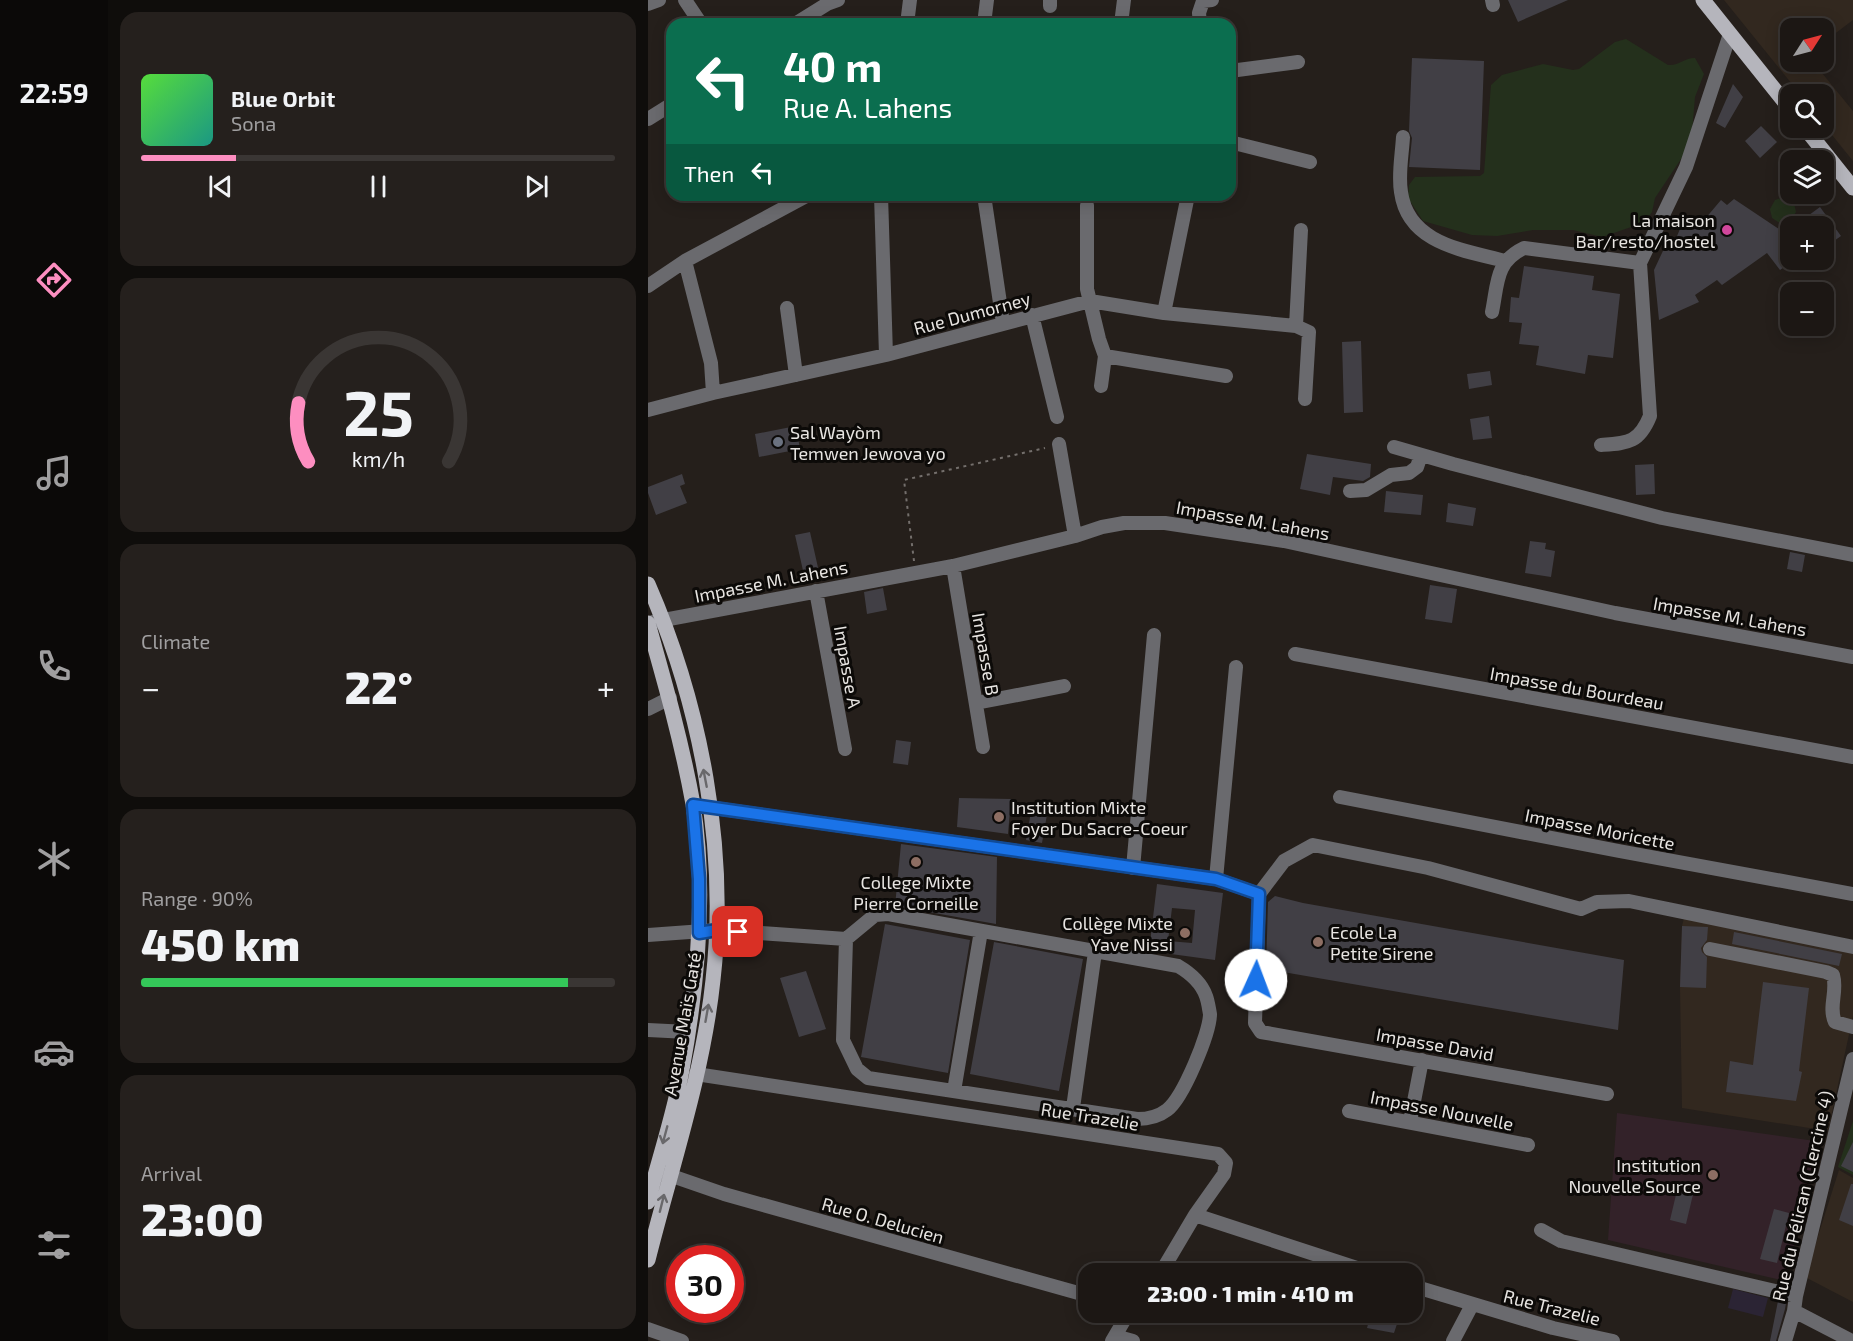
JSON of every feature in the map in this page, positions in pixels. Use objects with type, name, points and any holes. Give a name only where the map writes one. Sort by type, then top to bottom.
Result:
[{"type":"main road","points":[[1703,0],[1780,96]]},
{"type":"main road","points":[[1813,138],[1853,188]]},
{"type":"main road","name":"Avenue Maïs Gaté","points":[[648,584],[664,620],[699,744],[711,807],[717,893],[713,982],[696,1074],[648,1202]]},
{"type":"main road","name":"Avenue Maïs Gaté","points":[[648,623],[670,698],[693,805],[699,879],[699,933],[694,989],[682,1072],[658,1172],[648,1260]]},
{"type":"street","points":[[648,4],[659,0]]},
{"type":"street","points":[[686,0],[697,18]]},
{"type":"street","points":[[805,18],[838,0]]},
{"type":"street","points":[[908,18],[910,0]]},
{"type":"street","points":[[985,18],[987,0]]},
{"type":"street","points":[[1122,18],[1124,0]]},
{"type":"street","points":[[1199,18],[1203,1],[1212,0]]},
{"type":"street","points":[[1601,445],[1626,443],[1638,437],[1645,429],[1650,416],[1640,263],[1686,167],[1730,34]]},
{"type":"street","points":[[1236,70],[1298,62]]},
{"type":"street","points":[[648,119],[666,108]]},
{"type":"street","points":[[1403,137],[1400,189],[1403,204],[1418,226],[1432,239],[1445,245],[1505,261]]},
{"type":"street","points":[[1236,144],[1310,162]]},
{"type":"street","points":[[648,286],[685,261],[797,201]]},
{"type":"street","points":[[881,201],[886,355]]},
{"type":"street","points":[[985,201],[1003,323]]},
{"type":"street","points":[[1164,313],[1187,201]]},
{"type":"street","points":[[1087,205],[1087,289],[1099,339],[1106,356],[1101,386]]},
{"type":"street","points":[[1301,230],[1305,399]]},
{"type":"street","points":[[1492,312],[1500,271],[1505,261],[1512,254],[1524,248],[1640,263]]},
{"type":"street","points":[[685,261],[711,363],[713,393]]},
{"type":"street","name":"Rue Dumorney","points":[[648,410],[713,393],[886,355],[1090,301],[1164,313],[1302,329]]},
{"type":"street","points":[[787,308],[796,375]]},
{"type":"street","points":[[1032,315],[1057,417]]},
{"type":"street","points":[[1106,356],[1226,376]]},
{"type":"street","points":[[1059,444],[1075,536]]},
{"type":"street","points":[[1394,447],[1662,518],[1853,555]]},
{"type":"street","points":[[1350,490],[1366,490],[1390,475],[1413,471],[1421,455]]},
{"type":"street","name":"Impasse M. Lahens","points":[[648,623],[953,566],[1075,536],[1102,527],[1124,523],[1165,523],[1284,541],[1615,613],[1853,657]]},
{"type":"street","name":"Impasse B","points":[[953,566],[983,747]]},
{"type":"street","name":"Impasse A","points":[[816,591],[845,749]]},
{"type":"street","points":[[1133,868],[1154,634]]},
{"type":"street","name":"Impasse du Bourdeau","points":[[1295,654],[1853,757]]},
{"type":"street","points":[[1216,879],[1236,667]]},
{"type":"street","points":[[976,703],[1064,686]]},
{"type":"street","points":[[648,709],[670,698]]},
{"type":"street","name":"Impasse Moricette","points":[[1340,797],[1853,894]]},
{"type":"street","points":[[693,805],[1216,879],[1259,894],[1284,861],[1313,844],[1428,868],[1581,909],[1597,902],[1629,901],[1853,947]]},
{"type":"street","name":"Impasse David","points":[[1259,894],[1255,1023],[1261,1032],[1607,1094]]},
{"type":"street","points":[[648,935],[717,930],[846,939],[875,915],[888,914],[1178,966],[1193,975],[1206,995],[1210,1015],[1205,1040],[1179,1098],[1167,1110],[1152,1118],[1137,1119],[1073,1107],[868,1078],[857,1069],[843,1040],[846,939]]},
{"type":"street","points":[[954,1091],[981,931]]},
{"type":"street","points":[[1710,948],[1833,975],[1832,1015],[1835,1022],[1853,1027]]},
{"type":"street","points":[[1073,1107],[1095,952]]},
{"type":"street","points":[[648,1030],[688,1032]]},
{"type":"street","name":"Rue du Pélican (Clercine 4)","points":[[1785,1341],[1853,1059]]},
{"type":"street","points":[[1410,1122],[1422,1060]]},
{"type":"street","name":"Rue Trazelie","points":[[696,1074],[1218,1154],[1226,1163],[1224,1174],[1195,1215]]},
{"type":"street","name":"Impasse Nouvelle","points":[[1349,1111],[1528,1145]]},
{"type":"street","name":"Rue O. Delucien","points":[[658,1172],[724,1194],[1078,1293]]},
{"type":"street","points":[[1167,1263],[1195,1215],[1341,1263]]},
{"type":"street","points":[[1542,1230],[1562,1241],[1796,1296]]},
{"type":"street","name":"Rue Trazelie","points":[[1423,1289],[1560,1335],[1613,1341]]},
{"type":"street","points":[[1453,1341],[1472,1305]]},
{"type":"street","points":[[1794,1311],[1852,1341]]},
{"type":"street","points":[[1123,1323],[1114,1338],[1133,1341]]},
{"type":"street","points":[[648,1329],[681,1341]]},
{"type":"path","points":[[915,572],[904,480],[1059,444]]},
{"type":"shaded area","points":[[1724,0],[1853,0],[1853,20],[1834,34],[1834,18],[1780,18],[1780,69]]},
{"type":"shaded area","points":[[1782,72],[1821,72],[1831,84],[1792,84]]},
{"type":"shaded area","points":[[1834,88],[1853,111],[1853,161],[1834,137]]},
{"type":"shaded area","points":[[1684,918],[1853,953],[1853,1016],[1828,1131],[1682,1108],[1680,987]]},
{"type":"shaded area","points":[[1617,1113],[1822,1142],[1785,1281],[1608,1240]]},
{"type":"shaded area","points":[[1839,1170],[1853,1178],[1853,1302],[1805,1277]]},
{"type":"shaded area","points":[[1733,1289],[1768,1298],[1763,1317],[1728,1308]]},
{"type":"green space","points":[[1626,39],[1668,65],[1695,58],[1704,74],[1695,97],[1692,132],[1687,150],[1655,198],[1652,212],[1647,219],[1637,225],[1602,237],[1573,230],[1533,230],[1497,236],[1472,235],[1423,221],[1408,198],[1409,185],[1415,177],[1480,176],[1484,173],[1491,85],[1502,75],[1543,64],[1573,70],[1579,69],[1615,42]]},
{"type":"green space","points":[[1780,198],[1780,204],[1794,204],[1796,212],[1793,216],[1780,216],[1780,223],[1772,218],[1770,209],[1775,200]]},
{"type":"green space","points":[[1853,1121],[1853,1175],[1838,1167]]},
{"type":"building","points":[[1508,0],[1568,0],[1518,22]]},
{"type":"building","points":[[1412,58],[1484,61],[1480,170],[1409,167],[1412,138],[1409,131]]},
{"type":"building","points":[[1733,84],[1743,97],[1725,128],[1716,123]]},
{"type":"building","points":[[1761,126],[1777,142],[1760,158],[1745,141]]},
{"type":"building","points":[[1734,199],[1780,230],[1780,270],[1767,253],[1722,285],[1717,280],[1695,295],[1699,302],[1659,320],[1654,270],[1669,238],[1675,241],[1682,224],[1690,228],[1691,225],[1699,226],[1721,200],[1727,205]]},
{"type":"building","points":[[1820,207],[1827,216],[1808,216]]},
{"type":"building","points":[[1834,226],[1841,236],[1834,241]]},
{"type":"building","points":[[1524,266],[1594,276],[1592,290],[1620,294],[1613,358],[1588,355],[1585,374],[1536,365],[1539,346],[1519,344],[1522,323],[1509,322],[1511,297],[1519,298]]},
{"type":"building","points":[[1361,341],[1363,412],[1344,413],[1342,342]]},
{"type":"building","points":[[1490,371],[1492,385],[1469,389],[1467,374]]},
{"type":"building","points":[[1489,416],[1492,438],[1473,440],[1470,419]]},
{"type":"building","name":"Sal Wayòm Temwen Jewova yo","points":[[796,426],[800,449],[759,457],[755,434]]},
{"type":"building","points":[[1307,454],[1371,464],[1370,477],[1363,481],[1333,477],[1330,495],[1300,489]]},
{"type":"building","points":[[1654,464],[1655,494],[1636,495],[1635,465]]},
{"type":"building","points":[[682,474],[685,484],[680,486],[687,503],[656,515],[648,487]]},
{"type":"building","points":[[1386,491],[1423,495],[1421,515],[1384,512]]},
{"type":"building","points":[[1448,503],[1476,508],[1473,526],[1446,522]]},
{"type":"building","points":[[810,532],[819,572],[804,575],[795,535]]},
{"type":"building","points":[[1530,541],[1546,543],[1545,549],[1555,551],[1551,577],[1525,573]]},
{"type":"building","points":[[1790,552],[1805,555],[1802,572],[1787,569]]},
{"type":"building","points":[[1430,585],[1457,589],[1452,623],[1425,619]]},
{"type":"building","points":[[883,588],[887,610],[867,614],[864,592]]},
{"type":"building","points":[[896,740],[911,742],[908,765],[893,763]]},
{"type":"building","points":[[959,798],[1011,799],[1008,834],[957,827]]},
{"type":"building","points":[[1032,806],[1048,809],[1042,843],[1026,840]]},
{"type":"building","points":[[901,844],[997,857],[996,924],[895,906]]},
{"type":"building","points":[[1157,884],[1223,893],[1215,960],[1149,951]],"holes":[[[1172,908],[1195,910],[1192,943],[1168,941]]]},
{"type":"building","points":[[1275,896],[1303,903],[1624,960],[1618,1030],[1266,969],[1268,902]]},
{"type":"building","points":[[885,924],[970,940],[948,1073],[861,1057]]},
{"type":"building","points":[[1682,926],[1708,927],[1707,940],[1701,948],[1707,957],[1706,988],[1680,987]]},
{"type":"building","points":[[1734,932],[1842,954],[1839,966],[1732,944]]},
{"type":"building","points":[[994,942],[1083,959],[1059,1091],[970,1074]]},
{"type":"building","points":[[806,971],[826,1029],[799,1037],[780,978]]},
{"type":"building","points":[[1763,982],[1809,988],[1799,1071],[1802,1072],[1796,1101],[1726,1092],[1730,1061],[1753,1065]]},
{"type":"building","points":[[1853,1142],[1853,1172],[1841,1166]]},
{"type":"building","points":[[1679,1182],[1695,1186],[1686,1224],[1670,1220]]},
{"type":"building","points":[[1851,1184],[1853,1184],[1853,1226],[1839,1220]]},
{"type":"building","points":[[1774,1209],[1789,1213],[1777,1263],[1760,1259]]},
{"type":"building","points":[[1778,1301],[1786,1303],[1785,1309],[1776,1341],[1770,1341]]},
{"type":"building","points":[[1368,1323],[1397,1323],[1394,1333],[1367,1328]]},
{"type":"place","name":"La maison Bar/resto/hostel","points":[[1727,230]]},
{"type":"place","name":"Sal Wayòm Temwen Jewova yo","points":[[778,442]]},
{"type":"place","name":"Institution Mixte Foyer Du Sacre-Coeur","points":[[999,817]]},
{"type":"place","name":"College Mixte Pierre Corneille","points":[[916,862]]},
{"type":"place","name":"Collège Mixte Yave Nissi","points":[[1185,933]]},
{"type":"place","name":"Ecole La Petite Sirene","points":[[1318,942]]},
{"type":"place","name":"Institution Nouvelle Source","points":[[1713,1175]]},
{"type":"route","points":[[738,932],[717,930],[699,933],[699,879],[693,805],[1216,879],[1259,894],[1256,980]]}]
